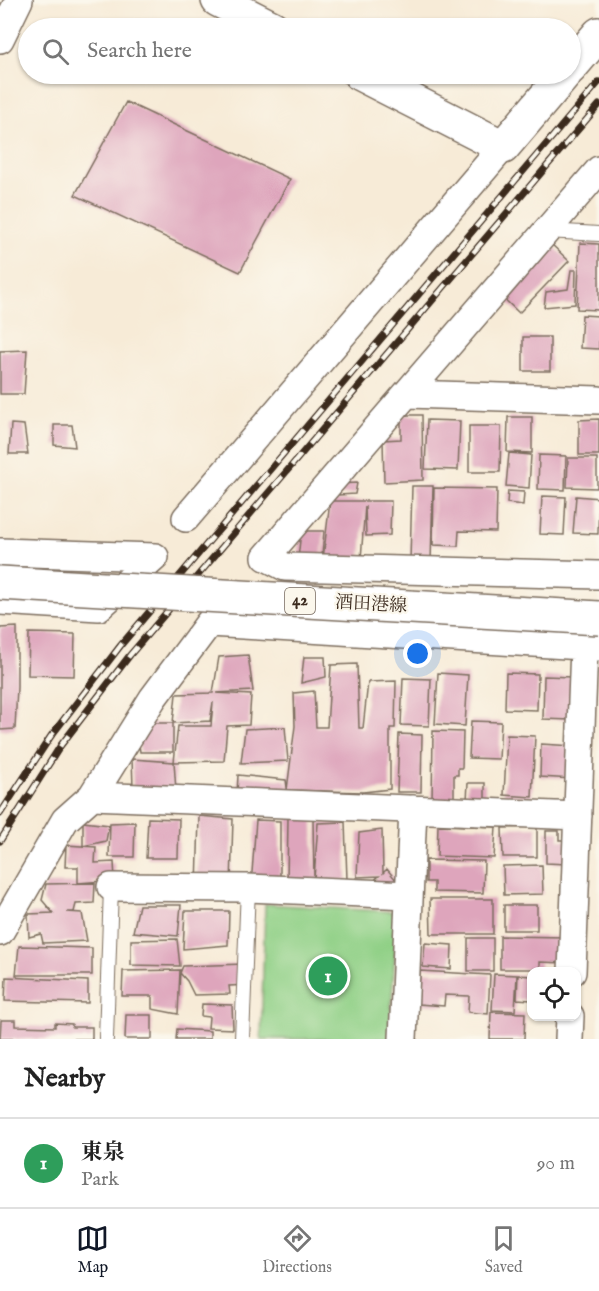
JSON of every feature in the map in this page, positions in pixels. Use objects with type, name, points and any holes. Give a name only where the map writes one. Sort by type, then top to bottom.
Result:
[{"type":"main road","points":[[218,0],[253,18]]},
{"type":"main road","points":[[581,55],[599,34]]},
{"type":"main road","points":[[380,84],[503,147],[557,84]]},
{"type":"main road","name":"酒田港線","points":[[0,584],[599,618]]},
{"type":"street","points":[[0,39],[19,0]]},
{"type":"street","points":[[186,518],[503,147]]},
{"type":"street","points":[[248,624],[285,567],[266,557],[599,170]]},
{"type":"street","points":[[408,394],[599,400]]},
{"type":"street","points":[[0,552],[155,557],[99,607],[0,601]]},
{"type":"street","name":"酒田港線","points":[[285,567],[599,575]]},
{"type":"street","name":"酒田港線","points":[[92,796],[153,698],[209,623],[592,647]]},
{"type":"street","points":[[572,967],[578,816],[592,647]]},
{"type":"street","points":[[0,932],[64,820],[92,796],[578,816]]},
{"type":"street","points":[[403,1039],[413,809]]},
{"type":"street","points":[[111,887],[248,888],[409,895]]},
{"type":"street","points":[[569,1039],[570,1021]]},
{"type":"lane","points":[[547,231],[599,234]]},
{"type":"lane","points":[[106,1039],[111,887]]},
{"type":"lane","points":[[242,1039],[248,888]]},
{"type":"green space","points":[[265,904],[398,912],[389,1039],[261,1039]]},
{"type":"building","points":[[126,102],[290,179],[240,272],[75,195]]},
{"type":"building","points":[[549,242],[569,261],[519,313],[499,294]]},
{"type":"building","points":[[580,243],[599,244],[599,310],[577,309]]},
{"type":"building","points":[[571,270],[576,270],[575,304],[544,307],[546,292],[568,289]]},
{"type":"building","points":[[582,315],[599,316],[599,349],[580,348]]},
{"type":"building","points":[[523,337],[550,337],[550,371],[523,371]]},
{"type":"building","points":[[27,350],[24,394],[0,394],[0,351]]},
{"type":"building","points":[[401,415],[422,415],[423,480],[384,482],[383,440],[401,439]]},
{"type":"building","points":[[508,417],[532,417],[532,453],[507,452]]},
{"type":"building","points":[[599,419],[599,455],[579,455],[579,420]]},
{"type":"building","points":[[427,420],[460,421],[458,470],[425,469]]},
{"type":"building","points":[[11,424],[24,425],[28,454],[9,454]]},
{"type":"building","points":[[54,425],[72,425],[75,447],[54,445]]},
{"type":"building","points":[[469,426],[501,426],[500,472],[469,472]]},
{"type":"building","points":[[509,453],[531,455],[529,488],[506,486]]},
{"type":"building","points":[[539,455],[566,456],[565,490],[538,489]]},
{"type":"building","points":[[568,458],[597,458],[597,488],[567,487]]},
{"type":"building","points":[[357,483],[355,494],[339,495],[338,484]]},
{"type":"building","points":[[412,486],[433,486],[431,562],[410,561]]},
{"type":"building","points":[[434,488],[497,489],[496,532],[459,531],[458,546],[433,545]]},
{"type":"building","points":[[508,491],[524,492],[523,505],[507,503]]},
{"type":"building","points":[[542,496],[566,497],[564,535],[540,534]]},
{"type":"building","points":[[576,496],[599,498],[598,534],[573,533]]},
{"type":"building","points":[[330,501],[391,501],[390,535],[366,536],[365,506],[361,559],[323,559]]},
{"type":"building","points":[[301,531],[324,531],[322,556],[298,559]]},
{"type":"building","points":[[17,627],[15,729],[0,730],[0,628]]},
{"type":"building","points":[[29,633],[75,634],[74,676],[28,675]]},
{"type":"building","points":[[248,655],[253,691],[216,693],[251,695],[249,725],[227,726],[224,761],[174,762],[178,726],[211,726],[213,702],[210,721],[173,723],[176,694],[213,693],[219,657]]},
{"type":"building","points":[[304,657],[325,657],[326,677],[301,683]]},
{"type":"building","points":[[357,664],[359,728],[363,728],[368,682],[396,681],[395,728],[390,728],[390,789],[363,792],[287,790],[295,726],[294,693],[314,691],[316,727],[327,727],[331,665]]},
{"type":"building","points":[[438,673],[468,675],[465,726],[435,724]]},
{"type":"building","points":[[506,673],[538,674],[537,710],[505,709]]},
{"type":"building","points":[[544,676],[572,677],[571,720],[543,719]]},
{"type":"building","points":[[403,678],[431,679],[429,726],[401,725]]},
{"type":"building","points":[[471,721],[501,722],[499,759],[469,758]]},
{"type":"building","points":[[144,723],[173,723],[173,752],[140,752],[137,730]]},
{"type":"building","points":[[285,727],[288,761],[241,763],[245,729]]},
{"type":"building","points":[[433,731],[463,732],[462,768],[458,768],[458,775],[454,775],[454,803],[432,802]]},
{"type":"building","points":[[399,734],[422,735],[421,792],[397,792]]},
{"type":"building","points":[[507,735],[535,736],[532,797],[504,795]]},
{"type":"building","points":[[541,744],[573,746],[573,779],[540,777]]},
{"type":"building","points":[[132,759],[174,762],[176,791],[133,787]]},
{"type":"building","points":[[238,775],[286,780],[288,795],[237,794]]},
{"type":"building","points":[[468,783],[485,783],[485,801],[467,800]]},
{"type":"building","points":[[199,816],[233,819],[231,884],[197,888]]},
{"type":"building","points":[[148,818],[179,819],[178,858],[146,858]]},
{"type":"building","points":[[288,818],[313,818],[314,879],[318,823],[345,822],[347,880],[287,884]]},
{"type":"building","points":[[256,820],[280,821],[280,886],[251,886]]},
{"type":"building","points":[[83,822],[109,825],[106,841],[83,846]]},
{"type":"building","points":[[135,822],[134,857],[109,857],[110,823]]},
{"type":"building","points":[[438,825],[496,827],[494,858],[437,856]]},
{"type":"building","points":[[537,827],[537,857],[503,857],[502,828]]},
{"type":"building","points":[[382,830],[383,873],[387,869],[401,886],[372,882],[379,876],[357,877],[359,833]]},
{"type":"building","points":[[546,831],[559,831],[559,840],[568,840],[567,864],[546,863]]},
{"type":"building","points":[[66,845],[96,847],[95,863],[114,862],[115,880],[78,883],[78,867],[65,867]]},
{"type":"building","points":[[426,860],[484,861],[483,893],[434,892],[434,882],[426,882]]},
{"type":"building","points":[[542,865],[543,894],[504,895],[503,866]]},
{"type":"building","points":[[95,883],[94,903],[76,904],[74,912],[67,912],[82,913],[87,941],[43,943],[41,934],[29,937],[28,914],[53,913],[42,900],[46,884]]},
{"type":"building","points":[[430,899],[493,899],[493,934],[431,934]]},
{"type":"building","points":[[139,905],[181,905],[178,936],[133,932]]},
{"type":"building","points":[[504,905],[537,905],[537,930],[504,930]]},
{"type":"building","points":[[185,911],[229,911],[228,945],[183,949]]},
{"type":"building","points":[[500,936],[566,937],[565,963],[540,962],[540,967],[500,969]]},
{"type":"building","points":[[468,938],[493,938],[493,971],[468,971]]},
{"type":"building","points":[[177,939],[180,966],[131,965],[131,940]]},
{"type":"building","points":[[425,943],[452,945],[451,969],[423,967]]},
{"type":"building","points":[[19,946],[92,948],[92,975],[16,975]]},
{"type":"building","points":[[245,964],[247,985],[229,986],[230,994],[194,995],[180,973],[183,966]]},
{"type":"building","points":[[180,970],[178,1014],[152,1009],[152,996],[122,996],[123,971]]},
{"type":"building","points":[[420,971],[490,975],[488,1014],[468,1012],[469,996],[445,995],[444,1006],[418,1004]]},
{"type":"building","points":[[494,974],[517,975],[515,1011],[492,1010]]},
{"type":"building","points":[[518,975],[527,976],[527,1000],[517,999]]},
{"type":"building","points":[[6,977],[88,981],[88,1003],[5,1001]]},
{"type":"building","points":[[202,1004],[232,1005],[233,1029],[208,1028],[209,1017],[201,1016]]},
{"type":"building","points":[[491,1012],[525,1013],[524,1039],[490,1039]]},
{"type":"building","points":[[126,1015],[152,1015],[152,1039],[125,1039]]},
{"type":"building","points":[[1,1020],[15,1020],[15,1026],[55,1027],[55,1023],[72,1024],[72,1027],[92,1027],[92,1039],[0,1039]]},
{"type":"building","points":[[177,1029],[210,1031],[210,1039],[176,1039]]},
{"type":"railway","points":[[0,814],[51,736],[121,645],[599,82]]},
{"type":"railway","points":[[0,841],[61,745],[130,655],[599,105]]},
{"type":"place","name":"東泉","points":[[328,976]]}]
